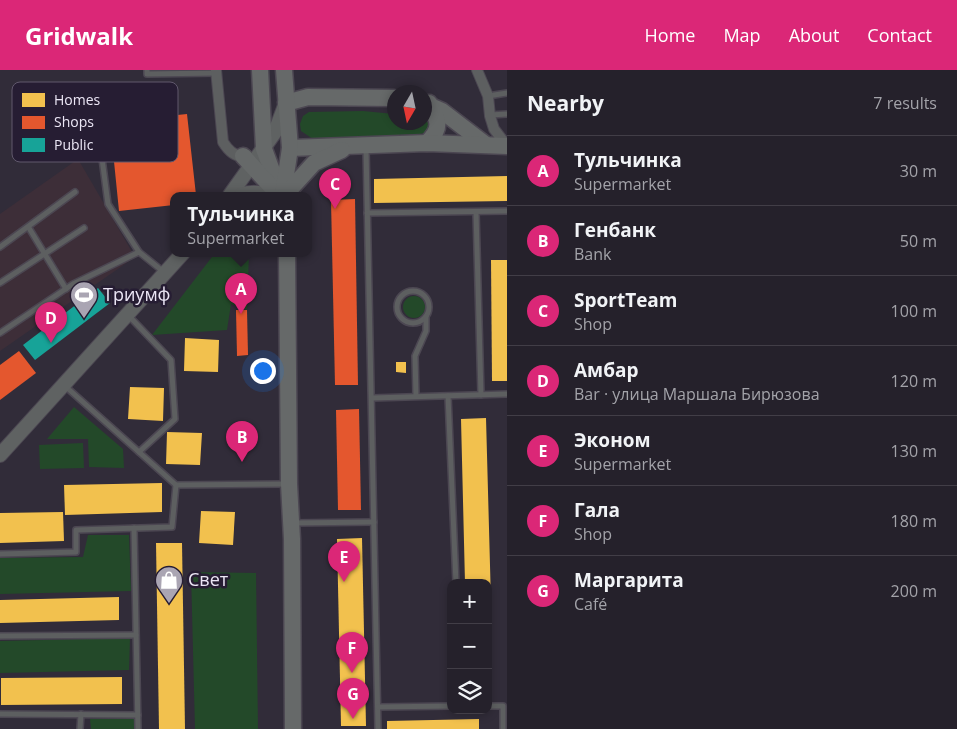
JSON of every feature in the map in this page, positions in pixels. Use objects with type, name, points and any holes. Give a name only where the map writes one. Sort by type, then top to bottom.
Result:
[{"type":"main road","points":[[260,70],[275,132],[290,148],[427,144],[507,146]]},
{"type":"main road","points":[[260,70],[264,149],[281,192]]},
{"type":"main road","points":[[283,192],[290,148],[284,70]]},
{"type":"main road","points":[[286,103],[308,97],[387,98]]},
{"type":"main road","points":[[232,192],[246,167],[264,149],[275,132],[286,103]]},
{"type":"main road","points":[[432,106],[463,126],[485,144]]},
{"type":"main road","points":[[427,144],[435,135],[438,123],[432,112]]},
{"type":"main road","points":[[285,192],[314,163],[331,154],[360,145]]},
{"type":"main road","points":[[246,167],[278,192]]},
{"type":"main road","points":[[0,455],[180,257]]},
{"type":"main road","points":[[287,257],[289,484],[292,522],[293,729]]},
{"type":"street","points":[[477,70],[488,96],[490,116],[494,129],[507,146]]},
{"type":"street","points":[[217,72],[224,142],[246,167]]},
{"type":"lane","points":[[147,70],[147,74],[217,72]]},
{"type":"lane","points":[[488,96],[507,93]]},
{"type":"lane","points":[[490,116],[507,114]]},
{"type":"lane","points":[[360,145],[367,213],[378,729]]},
{"type":"lane","points":[[102,162],[108,204],[139,252],[166,273]]},
{"type":"lane","points":[[0,247],[29,228],[75,192]]},
{"type":"lane","points":[[367,213],[507,211]]},
{"type":"lane","points":[[476,212],[481,394]]},
{"type":"lane","points":[[29,228],[66,289]]},
{"type":"lane","points":[[0,283],[44,252],[84,228]]},
{"type":"lane","points":[[0,332],[66,289],[139,252]]},
{"type":"lane","points":[[416,396],[415,356],[426,331],[426,317],[430,307],[426,297],[418,291],[407,291],[399,298],[397,304],[399,314],[407,322],[417,322],[426,317]]},
{"type":"lane","points":[[127,314],[170,360],[175,419],[140,452]]},
{"type":"lane","points":[[64,385],[176,485],[289,484]]},
{"type":"lane","points":[[372,398],[507,394]]},
{"type":"lane","points":[[448,396],[456,579]]},
{"type":"lane","points":[[0,554],[76,552],[76,530],[172,527],[176,485]]},
{"type":"lane","points":[[292,522],[374,522]]},
{"type":"lane","points":[[134,528],[138,729]]},
{"type":"lane","points":[[0,636],[136,635]]},
{"type":"lane","points":[[378,707],[447,706]]},
{"type":"lane","points":[[492,706],[503,706],[503,729]]},
{"type":"lane","points":[[0,714],[138,714]]},
{"type":"lane","points":[[80,729],[81,714]]},
{"type":"shaded area","points":[[74,162],[80,162],[135,257],[0,351],[0,214]]},
{"type":"green space","points":[[363,111],[387,113],[387,130],[429,130],[428,132],[420,134],[313,139],[301,131],[300,124],[303,116],[309,112]]},
{"type":"green space","points":[[212,257],[249,257],[247,310],[231,304],[227,330],[152,335]]},
{"type":"green space","points":[[414,296],[422,299],[425,307],[422,315],[414,318],[406,315],[403,307],[406,299]]},
{"type":"green space","points":[[74,407],[123,449],[124,468],[89,467],[88,439],[47,439]]},
{"type":"green space","points":[[83,443],[84,468],[40,469],[39,445]]},
{"type":"green space","points":[[88,535],[129,535],[131,591],[0,594],[0,558],[83,557]]},
{"type":"green space","points":[[191,572],[256,573],[258,729],[195,729]]},
{"type":"green space","points":[[130,638],[129,670],[0,673],[0,641]]},
{"type":"green space","points":[[90,719],[134,719],[134,729],[91,729]]},
{"type":"building: Homes","points":[[507,176],[507,201],[374,203],[374,179]]},
{"type":"building: Homes","points":[[491,260],[507,260],[507,381],[492,381]]},
{"type":"building: Homes","points":[[185,338],[219,340],[218,372],[184,371]]},
{"type":"building: Homes","points":[[396,362],[406,362],[406,373],[396,372]]},
{"type":"building: Homes","points":[[130,387],[164,388],[163,421],[128,419]]},
{"type":"building: Homes","points":[[486,418],[490,579],[465,579],[461,419]]},
{"type":"building: Homes","points":[[167,432],[202,433],[200,465],[166,464]]},
{"type":"building: Homes","points":[[162,483],[162,512],[65,515],[64,485]]},
{"type":"building: Homes","points":[[201,511],[235,512],[233,545],[199,543]]},
{"type":"building: Homes","points":[[63,512],[64,541],[0,543],[0,513]]},
{"type":"building: Homes","points":[[362,538],[366,726],[341,726],[337,539]]},
{"type":"building: Homes","points":[[156,543],[182,543],[185,729],[159,729]]},
{"type":"building: Homes","points":[[119,597],[119,620],[0,623],[0,600]]},
{"type":"building: Homes","points":[[122,677],[122,704],[1,705],[1,678]]},
{"type":"building: Homes","points":[[479,719],[479,729],[387,729],[387,721]]},
{"type":"building: Shops","points":[[187,114],[196,192],[170,192],[170,205],[119,211],[114,162],[178,162],[178,115]]},
{"type":"building: Shops","points":[[355,199],[358,385],[335,385],[331,200]]},
{"type":"building: Shops","points":[[236,310],[247,310],[248,355],[237,356]]},
{"type":"building: Shops","points":[[19,351],[36,373],[0,400],[0,365]]},
{"type":"building: Shops","points":[[359,409],[361,510],[338,510],[336,410]]},
{"type":"building: Public","points":[[98,288],[110,303],[35,360],[23,345]]},
{"type":"place","name":"SportTeam","points":[[335,209]]},
{"type":"place","name":"Тульчинка","points":[[241,314]]},
{"type":"place","name":"Триумф","points":[[84,319]]},
{"type":"place","name":"Амбар","points":[[51,343]]},
{"type":"place","name":"Генбанк","points":[[242,462]]},
{"type":"place","name":"Эконом","points":[[344,582]]},
{"type":"place","name":"Свет","points":[[169,604]]},
{"type":"place","name":"Гала","points":[[352,673]]},
{"type":"place","name":"Маргарита","points":[[353,719]]}]
